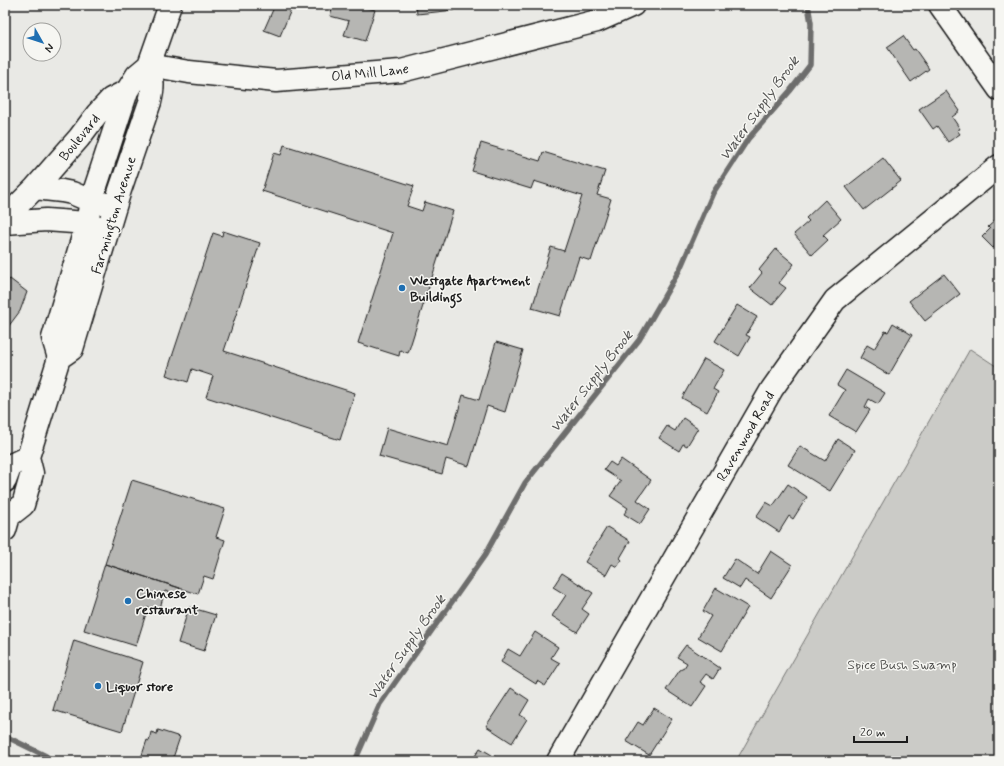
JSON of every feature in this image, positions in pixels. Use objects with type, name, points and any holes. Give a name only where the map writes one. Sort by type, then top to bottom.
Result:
[{"type":"street","name":"Farmington Avenue","points":[[149,65],[153,82],[153,91],[150,102],[122,182],[72,349],[59,358],[52,338],[86,223],[91,201],[127,91],[137,75],[149,65],[170,5]]},
{"type":"street","name":"Old Mill Lane","points":[[149,65],[189,72],[276,81],[401,71],[597,21],[632,5]]},
{"type":"street","points":[[940,5],[999,89]]},
{"type":"street","name":"Boulevard","points":[[5,218],[35,188],[79,138],[97,114],[111,100],[127,91]]},
{"type":"street","name":"Ravenwood Road","points":[[558,761],[772,389],[835,300],[999,166]]},
{"type":"street","points":[[35,188],[72,193],[91,201],[115,205]]},
{"type":"street","points":[[5,224],[46,220],[86,223],[108,230]]},
{"type":"street","points":[[6,519],[23,505],[32,473],[28,457],[59,358]]},
{"type":"street","points":[[5,481],[11,465],[28,457]]},
{"type":"green space","name":"Spice Bush Swamp","points":[[970,349],[999,368],[999,761],[736,761]]},
{"type":"building","points":[[275,5],[293,5],[280,36],[264,30]]},
{"type":"building","points":[[333,5],[341,5],[352,8],[353,5],[356,5],[375,10],[365,41],[344,35],[349,21],[330,16]]},
{"type":"building","points":[[416,5],[454,5],[455,10],[417,14]]},
{"type":"building","points":[[903,36],[913,50],[915,49],[929,69],[911,82],[887,47]]},
{"type":"building","points":[[946,91],[960,111],[952,117],[960,129],[957,130],[960,134],[948,142],[937,126],[933,129],[919,109]]},
{"type":"building","points":[[481,143],[540,161],[543,152],[605,171],[597,195],[611,199],[591,261],[579,257],[560,316],[532,308],[551,247],[564,251],[582,196],[534,181],[531,189],[472,171]]},
{"type":"building","name":"Westgate Apartment Buildings","points":[[284,145],[414,186],[407,206],[422,211],[425,202],[453,211],[408,353],[400,350],[399,356],[358,343],[393,233],[262,191],[274,153],[281,155]]},
{"type":"building","points":[[883,158],[901,181],[864,210],[846,187]]},
{"type":"building","points":[[825,200],[841,219],[823,235],[828,240],[812,255],[794,234],[809,221],[806,218]]},
{"type":"building","points":[[999,217],[999,243],[993,248],[982,237],[990,229],[988,227]]},
{"type":"building","points":[[223,231],[260,243],[224,351],[355,393],[340,440],[206,397],[213,376],[192,369],[188,382],[166,375],[213,233],[222,236]]},
{"type":"building","points":[[776,249],[794,264],[779,283],[786,288],[772,305],[750,288],[762,273],[759,270]]},
{"type":"building","points":[[944,274],[960,294],[925,321],[909,301]]},
{"type":"building","points":[[10,279],[27,292],[20,311],[5,331],[5,283]]},
{"type":"building","points":[[737,305],[757,317],[746,335],[750,337],[739,356],[715,341]]},
{"type":"building","points":[[893,323],[912,335],[889,375],[860,358],[867,345],[874,349],[885,331],[888,332]]},
{"type":"building","points":[[496,342],[523,350],[505,412],[487,406],[469,466],[446,459],[442,474],[379,456],[387,428],[448,446],[463,395],[479,400]]},
{"type":"building","points":[[704,359],[724,370],[713,389],[718,392],[707,412],[682,398]]},
{"type":"building","points":[[846,370],[885,393],[878,404],[869,399],[865,407],[870,410],[856,432],[829,416],[845,390],[837,385]]},
{"type":"building","points":[[683,418],[698,428],[687,446],[683,444],[679,451],[659,438],[667,426],[675,431]]},
{"type":"building","points":[[838,439],[855,450],[830,491],[788,465],[800,446],[825,461]]},
{"type":"building","points":[[621,459],[651,480],[637,500],[650,509],[640,524],[624,514],[628,508],[610,496],[621,481],[604,470],[610,462],[616,466]]},
{"type":"building","points":[[132,480],[225,509],[216,537],[225,540],[213,579],[204,576],[198,594],[105,564]]},
{"type":"building","points":[[788,484],[807,497],[793,519],[789,516],[779,532],[756,517],[766,502],[773,506]]},
{"type":"building","points":[[607,527],[630,541],[620,558],[622,560],[617,567],[612,564],[606,575],[585,562]]},
{"type":"building","points":[[771,551],[792,565],[771,598],[745,580],[740,588],[723,578],[735,559],[757,574]]},
{"type":"building","name":"Chinese restaurant","points":[[105,564],[180,588],[177,594],[165,591],[159,611],[148,607],[136,646],[84,630]]},
{"type":"building","points":[[562,573],[593,593],[582,609],[589,614],[577,632],[552,616],[566,595],[553,587]]},
{"type":"building","points":[[716,588],[748,607],[722,651],[698,637],[711,616],[703,611]]},
{"type":"building","points":[[189,607],[216,615],[204,651],[178,643]]},
{"type":"building","points":[[535,632],[558,647],[551,658],[560,663],[545,686],[537,681],[536,684],[501,662],[508,649],[520,656]]},
{"type":"building","name":"Liquor store","points":[[74,640],[143,662],[122,731],[53,710]]},
{"type":"building","points":[[686,645],[720,668],[713,679],[706,674],[700,682],[706,686],[692,707],[666,690],[680,670],[684,668],[687,663],[677,657]]},
{"type":"building","points":[[511,688],[529,700],[520,715],[527,719],[512,743],[486,726]]},
{"type":"building","points":[[654,708],[672,719],[649,755],[626,741],[638,722],[643,725]]},
{"type":"building","points":[[158,730],[180,737],[172,761],[140,761],[147,740],[149,741],[151,732],[157,734]]},
{"type":"building","points":[[480,748],[502,761],[472,761]]},
{"type":"waterway","name":"Water Supply Brook","points":[[355,761],[380,704],[485,555],[525,483],[639,340],[680,269],[713,193],[748,139],[790,91],[810,65],[811,23],[808,5]]},
{"type":"waterway","points":[[5,736],[46,756],[51,761]]},
{"type":"place","name":"Westgate Apartment Buildings","points":[[402,288]]},
{"type":"place","name":"Chinese restaurant","points":[[128,601]]},
{"type":"place","name":"Liquor store","points":[[98,686]]}]
